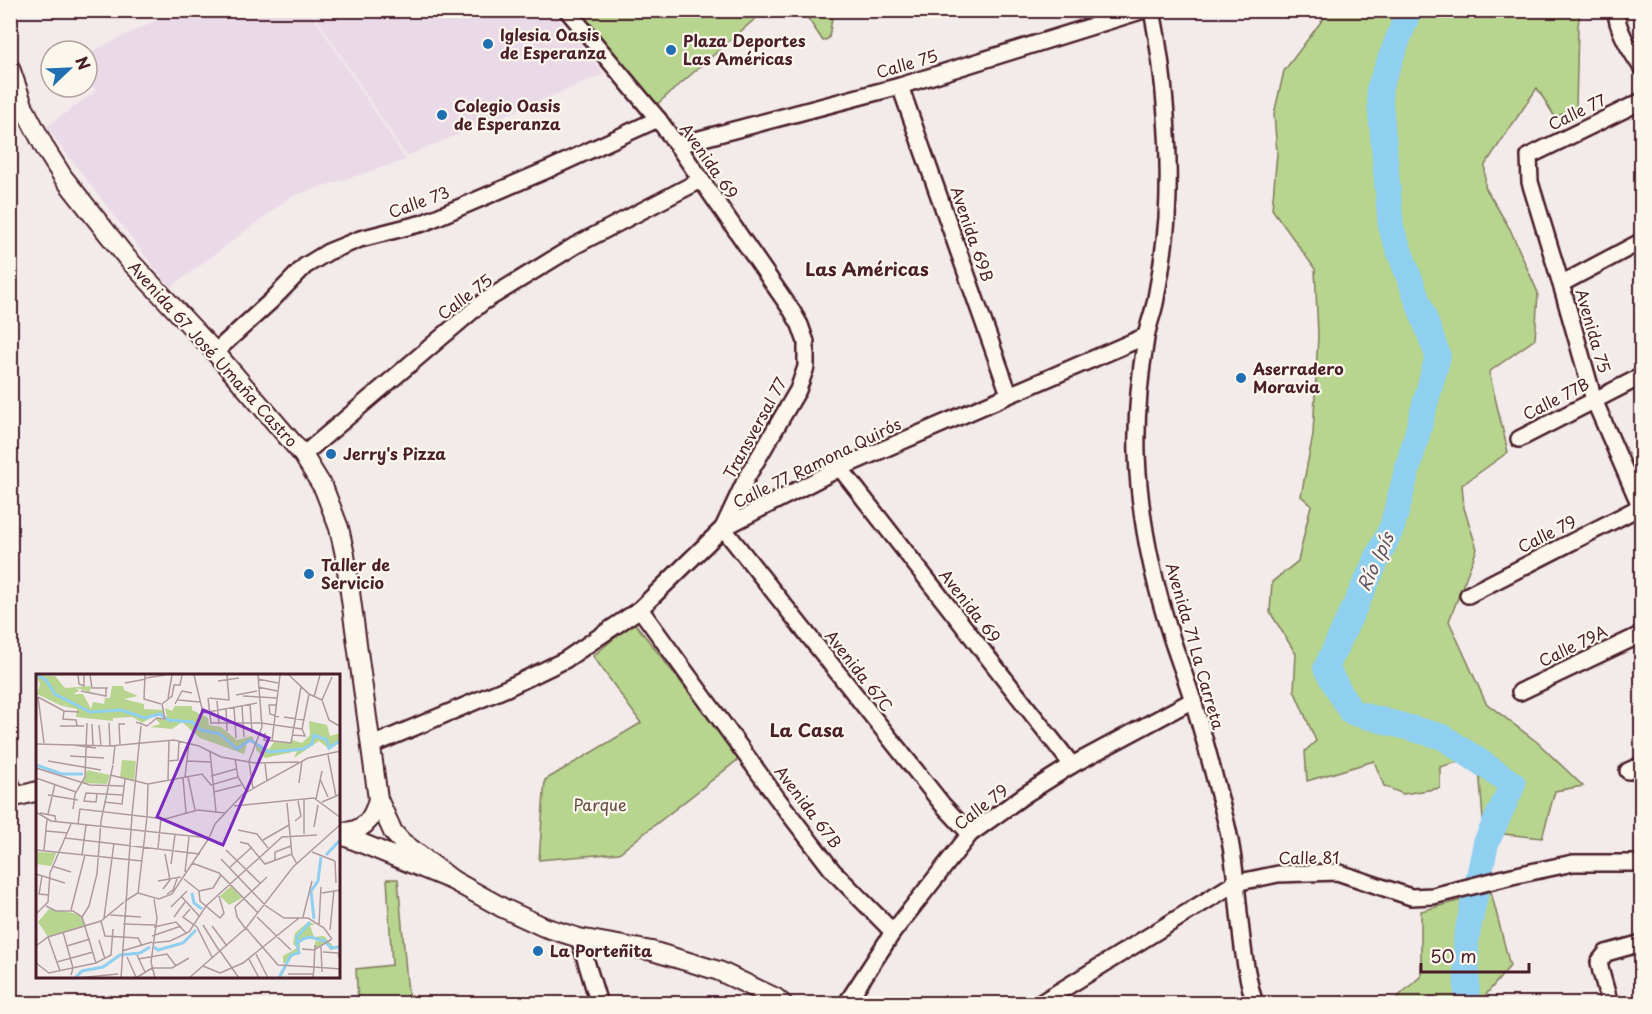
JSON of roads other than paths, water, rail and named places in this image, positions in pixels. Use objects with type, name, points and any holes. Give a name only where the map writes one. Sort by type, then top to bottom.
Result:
[{"type":"main road","name":"Avenida 67 José Umaña Castro","points":[[10,68],[24,108],[63,177],[127,258],[215,352],[303,455],[324,489],[339,528],[343,546],[378,799],[393,832],[402,842],[454,881]]},
{"type":"main road","points":[[12,793],[36,791]]},
{"type":"main road","points":[[340,833],[356,830],[367,823],[375,812],[378,799]]},
{"type":"main road","points":[[340,833],[454,881],[544,927],[579,938],[652,951],[719,971],[776,998],[783,1004]]},
{"type":"street","name":"Avenida 69","points":[[567,10],[677,145],[792,311],[806,342]]},
{"type":"street","name":"Calle 75","points":[[677,145],[900,86],[1144,10]]},
{"type":"street","name":"Avenida 71 La Carreta","points":[[1152,10],[1158,39],[1168,153],[1167,219],[1156,300],[1146,336],[1137,418],[1140,498],[1158,591],[1193,700],[1226,821],[1248,981],[1255,1004]]},
{"type":"street","points":[[1617,10],[1616,20],[1641,68]]},
{"type":"street","name":"Avenida 69B","points":[[900,86],[1009,394]]},
{"type":"street","name":"Calle 77","points":[[1529,156],[1641,101]]},
{"type":"street","name":"Calle 73","points":[[215,352],[271,301],[305,266],[328,252],[360,239],[423,223],[658,119]]},
{"type":"street","name":"Avenida 75","points":[[1529,156],[1530,182],[1562,284],[1594,400],[1641,507]]},
{"type":"street","name":"Calle 75","points":[[303,455],[483,302],[576,244],[701,180]]},
{"type":"street","points":[[1562,284],[1641,241]]},
{"type":"street","name":"Calle 77 Ramona Quirós","points":[[370,746],[507,688],[565,660],[640,609],[723,528],[840,468],[1146,336]]},
{"type":"street","name":"Transversal 77","points":[[723,528],[747,477],[798,390],[806,367],[806,342]]},
{"type":"street","name":"Calle 77B","points":[[1519,439],[1641,376]]},
{"type":"street","name":"Avenida 69","points":[[840,468],[1072,765]]},
{"type":"street","name":"Calle 79","points":[[1468,595],[1641,507]]},
{"type":"street","name":"Avenida 67C","points":[[723,528],[942,804],[970,834]]},
{"type":"street","name":"Avenida 67B","points":[[640,609],[833,871],[893,932]]},
{"type":"street","name":"Calle 79A","points":[[1520,692],[1641,634]]},
{"type":"street","name":"Calle 79","points":[[846,1004],[893,932],[970,834],[1072,765],[1193,700]]},
{"type":"street","name":"Calle 81","points":[[1039,1004],[1235,883],[1278,874],[1337,872],[1410,897],[1432,896],[1573,863],[1641,863]]},
{"type":"street","points":[[579,938],[599,1004]]},
{"type":"street","points":[[1611,1004],[1599,962],[1606,953],[1641,943]]},
{"type":"waterway","name":"Río Ipís","points":[[1409,10],[1379,89],[1391,228],[1438,356],[1392,527],[1326,668],[1351,712],[1443,737],[1513,784],[1486,843],[1466,939],[1467,1004]]},
{"type":"place","name":"Iglesia Oasis de Esperanza","points":[[488,44]]},
{"type":"place","name":"Plaza Deportes Las Américas","points":[[671,50]]},
{"type":"place","name":"Colegio Oasis de Esperanza","points":[[442,115]]},
{"type":"place","name":"Aserradero Moravia","points":[[1241,378]]},
{"type":"place","name":"Jerry's Pizza","points":[[331,454]]},
{"type":"place","name":"Taller de Servicio","points":[[309,574]]},
{"type":"place","name":"La Porteñita","points":[[538,951]]},
{"type":"district","name":"Las Américas","points":[[867,270]]},
{"type":"district","name":"La Casa","points":[[807,731]]},
{"type":"park label","name":"Parque","points":[[600,805]]}]
